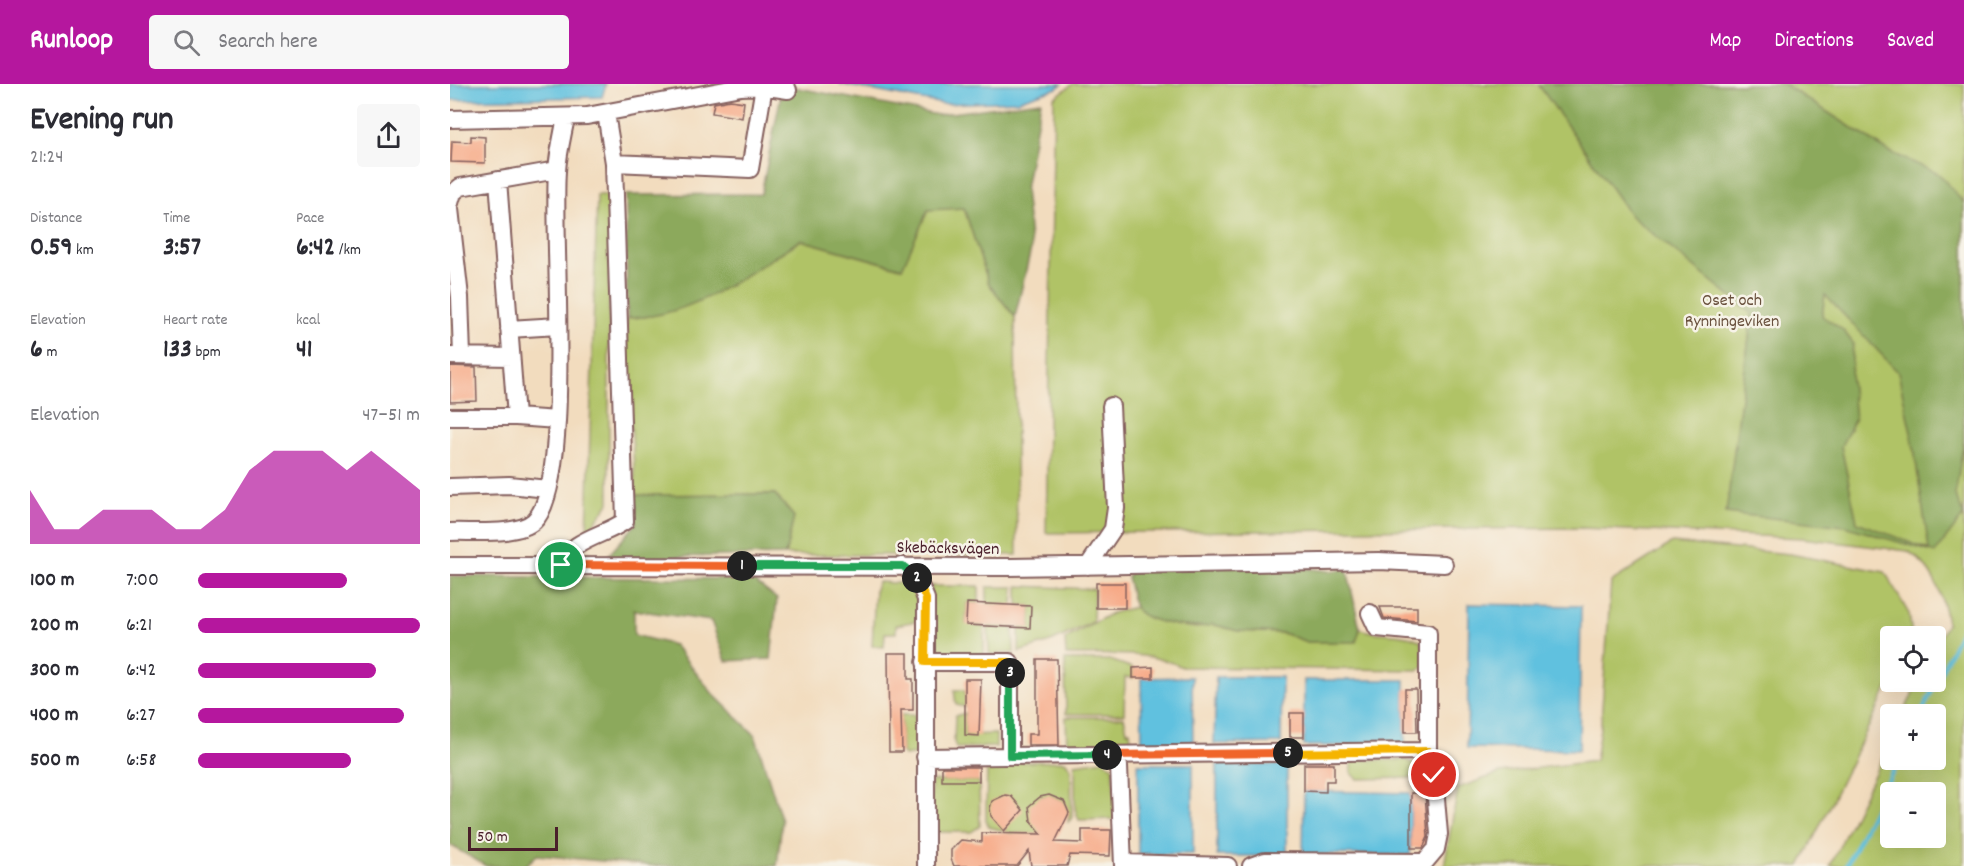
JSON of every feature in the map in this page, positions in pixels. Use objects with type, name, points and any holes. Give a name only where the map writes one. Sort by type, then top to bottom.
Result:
[{"type":"street","points":[[450,119],[566,117],[606,113],[636,105],[741,87],[764,86],[788,90]]},
{"type":"street","points":[[614,163],[750,169],[764,86]]},
{"type":"street","points":[[561,565],[571,549],[612,530],[625,521],[613,140],[606,113]]},
{"type":"street","points":[[450,532],[514,530],[535,521],[543,509],[555,458],[558,326],[556,170],[566,117]]},
{"type":"street","points":[[450,203],[453,194],[460,187],[556,170]]},
{"type":"street","points":[[498,180],[516,417]]},
{"type":"street","points":[[450,209],[460,297],[456,356],[512,357]]},
{"type":"street","points":[[509,329],[558,326]]},
{"type":"street","points":[[1088,566],[1113,529],[1116,508],[1111,406]]},
{"type":"street","points":[[450,417],[516,417],[557,420]]},
{"type":"street","points":[[450,487],[509,485],[548,489]]},
{"type":"street","name":"Skebäcksvägen","points":[[450,566],[1088,566],[1379,561],[1444,564]]},
{"type":"street","points":[[903,566],[916,576],[926,599],[926,866]]},
{"type":"street","points":[[1251,866],[1265,861],[1425,862],[1436,849],[1439,834],[1434,775],[1428,751],[1428,633],[1377,628],[1370,614]]},
{"type":"street","points":[[925,662],[1010,662],[1010,756]]},
{"type":"street","points":[[925,757],[1428,751]]},
{"type":"street","points":[[1114,755],[1119,766],[1123,865],[1228,866]]},
{"type":"green space","name":"Oset och Rynningeviken","points":[[1073,84],[1964,84],[1964,866],[1830,866],[1880,763],[1880,770],[1946,770],[1946,704],[1908,704],[1914,692],[1946,692],[1947,623],[1935,582],[1924,565],[1908,551],[1802,538],[1582,528],[1046,533],[1054,98]]},
{"type":"green space","points":[[1538,84],[1784,84],[1888,151],[1939,174],[1964,203],[1964,440],[1955,495],[1964,515],[1935,553],[1845,526],[1726,513],[1752,314],[1631,216]],"holes":[[[1825,295],[1898,372],[1913,442],[1929,550],[1857,522],[1841,446],[1855,419],[1851,379],[1853,343],[1843,330],[1822,316]]]},
{"type":"green space","points":[[783,85],[938,115],[1041,101],[1025,189],[1031,249],[1015,317],[989,284],[964,208],[928,210],[902,268],[801,240],[740,279],[697,302],[651,316],[627,318],[626,195],[761,194]]},
{"type":"green space","points":[[597,195],[609,195],[609,503],[587,533]]},
{"type":"green space","points":[[964,208],[989,284],[1015,317],[1017,555],[785,555],[794,517],[775,494],[636,495],[626,350],[627,318],[651,316],[697,302],[740,279],[801,240],[901,268],[928,209]]},
{"type":"green space","points":[[775,494],[794,517],[785,555],[606,558],[636,524],[636,495]]},
{"type":"green space","points":[[1672,543],[1790,554],[1885,572],[1909,614],[1911,626],[1880,626],[1880,692],[1886,692],[1800,866],[1444,866],[1458,788],[1500,773],[1595,761],[1601,722],[1611,582]]},
{"type":"green space","points":[[1243,561],[1330,571],[1347,569],[1360,629],[1356,642],[1307,642],[1283,633],[1238,631],[1211,624],[1201,626],[1170,624],[1142,614],[1134,605],[1127,577],[1133,571]]},
{"type":"green space","points":[[450,576],[751,579],[777,599],[771,659],[726,661],[711,621],[634,610],[634,635],[674,645],[713,694],[755,735],[782,821],[777,866],[655,866],[537,855],[525,866],[486,866],[450,845]]},
{"type":"green space","points":[[878,582],[914,584],[917,587],[917,621],[896,625],[896,633],[885,633],[884,647],[872,646],[875,589]]},
{"type":"green space","points":[[931,586],[979,586],[979,603],[967,603],[966,624],[984,626],[984,654],[948,653],[936,646],[932,639]]},
{"type":"green space","points":[[1018,586],[1094,589],[1093,622],[1053,641],[1019,652],[1019,627],[1030,628],[1031,606],[1018,605]]},
{"type":"green space","points":[[987,587],[1014,587],[1013,605],[987,604]]},
{"type":"green space","points":[[1135,607],[1150,618],[1174,625],[1197,628],[1211,624],[1238,631],[1283,633],[1307,642],[1356,641],[1360,629],[1408,636],[1422,642],[1424,667],[1418,670],[1182,667],[1168,661],[1139,656],[1066,655],[1065,639],[1112,613]]},
{"type":"green space","points":[[988,626],[1013,627],[1014,653],[989,654]]},
{"type":"green space","points":[[1065,660],[1110,660],[1133,668],[1133,678],[1125,677],[1124,714],[1066,714]]},
{"type":"green space","points":[[954,690],[965,690],[965,707],[956,705]]},
{"type":"green space","points":[[965,713],[965,735],[996,734],[996,747],[956,748],[954,742],[955,716]]},
{"type":"green space","points":[[901,715],[915,715],[918,754],[904,756],[902,752]]},
{"type":"green space","points":[[1066,717],[1124,717],[1127,731],[1130,731],[1132,748],[1067,749]]},
{"type":"green space","points":[[1103,760],[1113,767],[1116,819],[1079,820],[1075,809],[1075,764]]},
{"type":"green space","points":[[1358,760],[1406,760],[1417,765],[1417,778],[1357,779],[1351,772],[1351,764]]},
{"type":"green space","points":[[1065,761],[1071,768],[1072,818],[1068,822],[1069,813],[1064,801],[1049,795],[1040,797],[1042,834],[1011,833],[989,827],[986,820],[987,763]]},
{"type":"green space","points":[[931,781],[979,781],[980,826],[971,832],[931,832]]},
{"type":"water","points":[[450,84],[606,84],[602,97],[450,100]]},
{"type":"water","points":[[839,84],[1062,84],[1057,88],[1017,101],[943,104]]},
{"type":"water","points":[[1469,604],[1581,606],[1579,750],[1467,748]]},
{"type":"water","points":[[1192,677],[1193,745],[1142,745],[1141,678]]},
{"type":"water","points":[[1216,677],[1282,677],[1281,743],[1214,744]]},
{"type":"water","points":[[1304,680],[1405,680],[1405,745],[1304,746]]},
{"type":"water","points":[[1138,764],[1193,764],[1193,854],[1138,854]]},
{"type":"water","points":[[1217,764],[1287,765],[1287,856],[1217,856]]},
{"type":"water","points":[[1304,791],[1411,793],[1410,855],[1303,854]]},
{"type":"building","points":[[730,100],[744,102],[742,118],[712,113],[714,103]]},
{"type":"building","points":[[471,136],[485,137],[485,163],[451,162],[452,141],[471,142]]},
{"type":"building","points":[[450,366],[476,367],[477,401],[450,402]]},
{"type":"building","points":[[1096,583],[1125,583],[1125,608],[1096,608]]},
{"type":"building","points":[[967,603],[1031,606],[1030,628],[966,625]]},
{"type":"building","points":[[1380,607],[1417,607],[1417,621],[1384,618]]},
{"type":"building","points":[[888,653],[908,653],[908,679],[913,679],[913,710],[901,710],[902,752],[889,752]]},
{"type":"building","points":[[1037,659],[1057,659],[1059,745],[1028,745],[1028,734],[1037,734]]},
{"type":"building","points":[[1153,667],[1153,678],[1133,678],[1133,668]]},
{"type":"building","points":[[965,679],[981,679],[979,736],[965,735]]},
{"type":"building","points":[[1405,689],[1416,689],[1417,732],[1405,732]]},
{"type":"building","points":[[1290,713],[1304,713],[1304,737],[1290,737]]},
{"type":"building","points":[[1304,764],[1334,764],[1334,781],[1326,781],[1326,792],[1304,791]]},
{"type":"building","points":[[942,767],[979,767],[979,781],[942,781]]},
{"type":"building","points":[[1411,793],[1425,793],[1428,837],[1423,848],[1411,848]]},
{"type":"building","points":[[1005,795],[1011,796],[1023,810],[1004,831],[991,816],[990,808],[992,801]]},
{"type":"building","points":[[1049,795],[1064,801],[1069,813],[1055,842],[1082,843],[1082,830],[1111,830],[1110,856],[1070,855],[1067,866],[1031,866],[1029,851],[1017,866],[954,866],[951,850],[961,840],[982,842],[982,833],[1041,834],[1031,821],[1029,806],[1040,797]]},
{"type":"waterway","points":[[1926,704],[1964,624]]},
{"type":"waterway","points":[[1846,866],[1894,770]]},
{"type":"route","points":[[561,565],[903,566],[916,576],[926,599],[925,662],[1010,662],[1010,756],[1428,751],[1434,775]]}]
